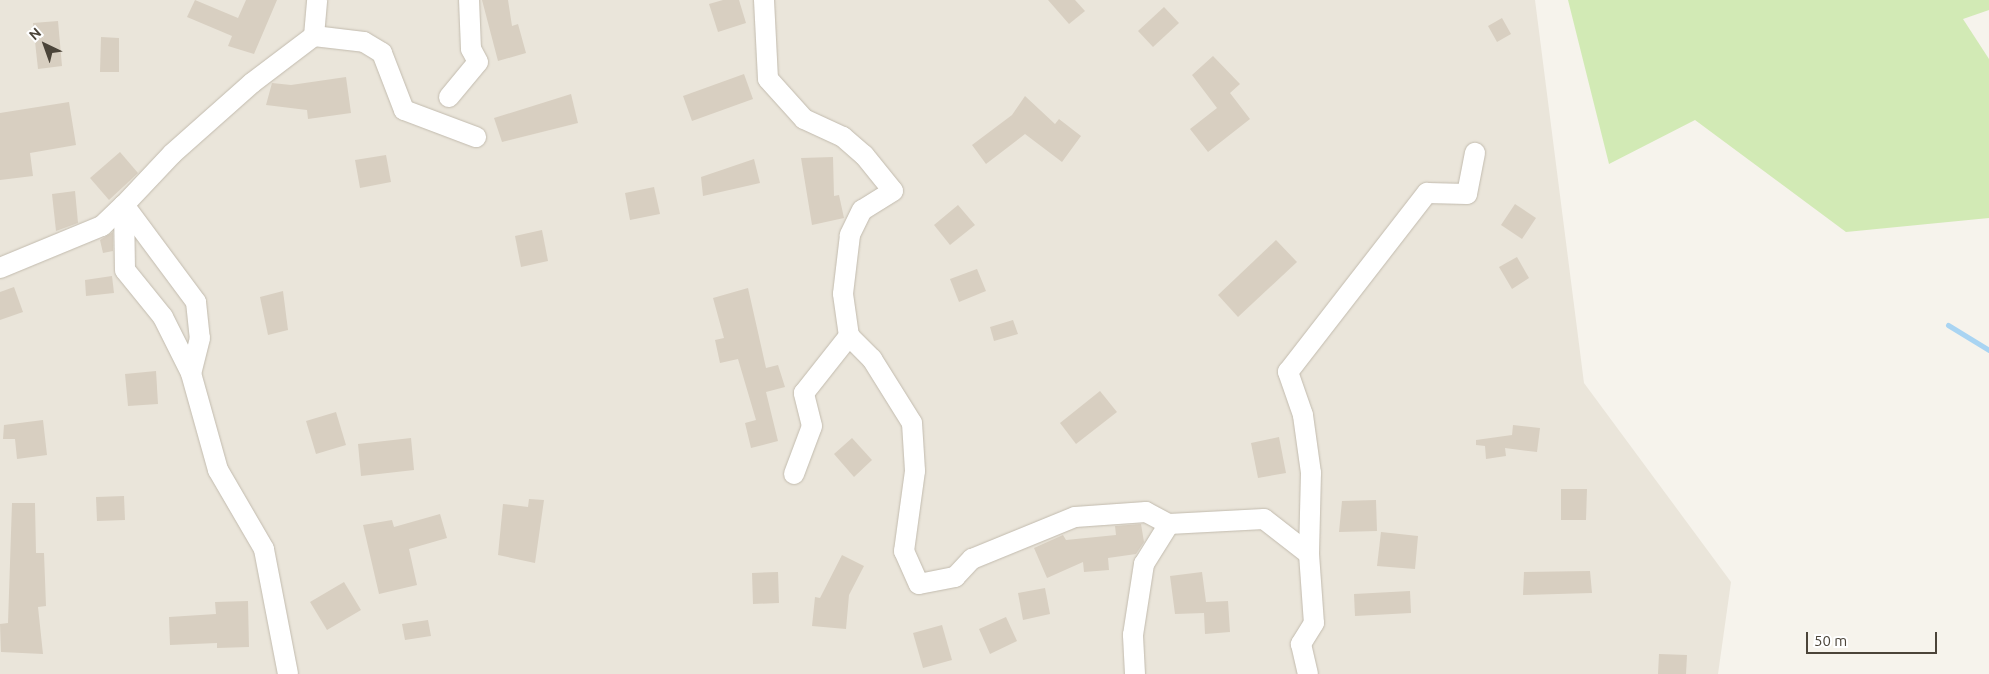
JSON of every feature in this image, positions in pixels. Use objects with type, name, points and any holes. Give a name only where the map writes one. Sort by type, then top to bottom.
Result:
[{"type":"street","points":[[0,268],[102,226],[179,147],[314,36],[317,0]]},
{"type":"street","points":[[449,97],[478,62],[471,49],[469,0]]},
{"type":"street","points":[[764,0],[768,79],[804,119],[843,137],[864,155],[894,191],[862,210],[850,235],[843,294],[849,336],[872,359],[912,423],[915,471],[904,551],[919,584],[955,577],[972,559],[1075,517],[1146,512],[1169,524],[1226,517],[1264,519],[1310,554]]},
{"type":"street","points":[[314,36],[364,42],[382,53],[404,110],[476,137]]},
{"type":"street","points":[[1308,674],[1301,644],[1314,624],[1310,554],[1311,473],[1303,415],[1288,372],[1426,193],[1467,194],[1475,153]]},
{"type":"street","points":[[124,205],[125,270],[163,317],[190,373],[218,470],[264,549],[288,674]]},
{"type":"street","points":[[124,205],[196,302],[200,338],[190,373]]},
{"type":"street","points":[[794,474],[812,426],[804,393],[849,336]]},
{"type":"street","points":[[1135,674],[1133,635],[1144,564],[1169,524]]},
{"type":"shaded area","points":[[0,0],[1535,0],[1584,383],[1731,582],[1718,674],[0,674]]},
{"type":"green space","points":[[1568,0],[1989,0],[1989,10],[1963,19],[1989,59],[1989,218],[1846,232],[1695,120],[1609,164]]},
{"type":"building","points":[[195,0],[238,18],[246,0],[277,0],[254,54],[228,46],[232,36],[187,17]]},
{"type":"building","points":[[482,0],[508,0],[512,26],[518,24],[526,53],[498,61]]},
{"type":"building","points":[[723,0],[739,0],[746,23],[718,32],[709,4]]},
{"type":"building","points":[[1048,0],[1075,0],[1085,11],[1069,24]]},
{"type":"building","points":[[1164,7],[1179,23],[1153,47],[1138,31]]},
{"type":"building","points":[[1502,18],[1511,34],[1497,42],[1488,26]]},
{"type":"building","points":[[58,21],[62,66],[38,69],[33,23]]},
{"type":"building","points":[[101,37],[119,38],[119,72],[100,72]]},
{"type":"building","points":[[1213,56],[1240,84],[1230,93],[1250,119],[1208,152],[1190,129],[1217,108],[1192,75]]},
{"type":"building","points":[[744,74],[753,99],[692,121],[683,96]]},
{"type":"building","points":[[346,77],[351,113],[308,119],[307,110],[266,105],[272,83],[291,85]]},
{"type":"building","points":[[571,94],[578,123],[502,142],[494,118]]},
{"type":"building","points":[[1025,96],[1055,124],[1059,119],[1081,136],[1062,162],[1025,134],[986,164],[972,145],[1012,115]]},
{"type":"building","points":[[69,102],[76,145],[30,153],[33,176],[0,180],[0,113]]},
{"type":"building","points":[[120,152],[138,173],[109,200],[90,178]]},
{"type":"building","points":[[386,155],[391,182],[360,188],[355,160]]},
{"type":"building","points":[[833,157],[834,196],[839,195],[844,218],[812,225],[801,158]]},
{"type":"building","points":[[754,159],[760,183],[703,196],[701,177]]},
{"type":"building","points":[[654,187],[660,214],[630,220],[625,193]]},
{"type":"building","points":[[75,191],[78,223],[56,231],[52,194]]},
{"type":"building","points":[[1515,204],[1536,218],[1522,239],[1501,225]]},
{"type":"building","points":[[958,205],[975,225],[950,245],[934,225]]},
{"type":"building","points":[[542,230],[548,261],[521,267],[515,236]]},
{"type":"building","points":[[113,232],[113,251],[103,253],[100,240]]},
{"type":"building","points":[[1276,240],[1297,262],[1238,317],[1218,295]]},
{"type":"building","points":[[1517,257],[1529,278],[1512,289],[1499,267]]},
{"type":"building","points":[[977,269],[986,291],[959,302],[950,279]]},
{"type":"building","points":[[112,276],[114,293],[86,296],[85,280]]},
{"type":"building","points":[[14,287],[23,312],[0,320],[0,292]]},
{"type":"building","points":[[748,288],[766,368],[778,365],[785,387],[766,392],[778,441],[751,448],[745,423],[756,420],[738,359],[720,363],[715,340],[724,338],[713,298]]},
{"type":"building","points":[[283,291],[288,330],[268,335],[260,297]]},
{"type":"building","points":[[1013,320],[1018,334],[994,341],[990,327]]},
{"type":"building","points":[[156,371],[158,404],[128,406],[125,374]]},
{"type":"building","points":[[1100,391],[1117,412],[1076,444],[1060,423]]},
{"type":"building","points":[[336,412],[346,445],[316,454],[306,421]]},
{"type":"building","points":[[43,420],[47,455],[17,459],[15,439],[3,439],[4,425]]},
{"type":"building","points":[[1513,425],[1540,428],[1537,452],[1505,448],[1506,456],[1486,459],[1485,446],[1476,445],[1476,440],[1512,435]]},
{"type":"building","points":[[1279,437],[1286,473],[1258,478],[1251,443]]},
{"type":"building","points":[[411,438],[414,470],[361,476],[358,444]]},
{"type":"building","points":[[852,438],[872,460],[854,477],[834,454]]},
{"type":"building","points":[[1561,489],[1587,489],[1586,520],[1561,520]]},
{"type":"building","points":[[124,496],[125,520],[97,521],[96,497]]},
{"type":"building","points":[[529,499],[544,500],[535,563],[498,555],[503,504],[528,507]]},
{"type":"building","points":[[1376,500],[1377,531],[1339,532],[1342,501]]},
{"type":"building","points":[[12,503],[35,503],[36,553],[44,553],[46,606],[38,607],[43,654],[1,652],[0,624],[8,623]]},
{"type":"building","points":[[440,514],[447,538],[409,549],[417,585],[379,594],[363,525],[392,520],[394,527]]},
{"type":"building","points":[[1141,524],[1144,542],[1136,554],[1108,558],[1109,570],[1084,572],[1083,562],[1047,578],[1034,548],[1063,535],[1066,540],[1116,535],[1115,526]]},
{"type":"building","points":[[1381,532],[1418,536],[1415,569],[1377,566]]},
{"type":"building","points":[[842,555],[864,566],[849,595],[846,629],[812,626],[815,597],[820,598]]},
{"type":"building","points":[[1590,571],[1592,593],[1523,595],[1524,572]]},
{"type":"building","points":[[778,572],[779,603],[753,604],[752,573]]},
{"type":"building","points":[[1202,572],[1206,602],[1228,601],[1230,632],[1205,634],[1204,613],[1175,614],[1170,576]]},
{"type":"building","points":[[344,582],[361,610],[327,630],[310,602]]},
{"type":"building","points":[[1045,588],[1050,614],[1023,620],[1018,593]]},
{"type":"building","points":[[1410,591],[1411,613],[1355,616],[1354,594]]},
{"type":"building","points":[[248,601],[249,647],[217,648],[217,643],[170,645],[169,617],[216,614],[215,602]]},
{"type":"building","points":[[1006,617],[1017,641],[990,654],[979,629]]},
{"type":"building","points":[[428,620],[431,636],[405,640],[402,624]]},
{"type":"building","points":[[942,625],[952,660],[923,668],[913,633]]},
{"type":"building","points":[[1659,654],[1687,655],[1686,674],[1658,674]]},
{"type":"waterway","points":[[1948,325],[1989,350]]}]
